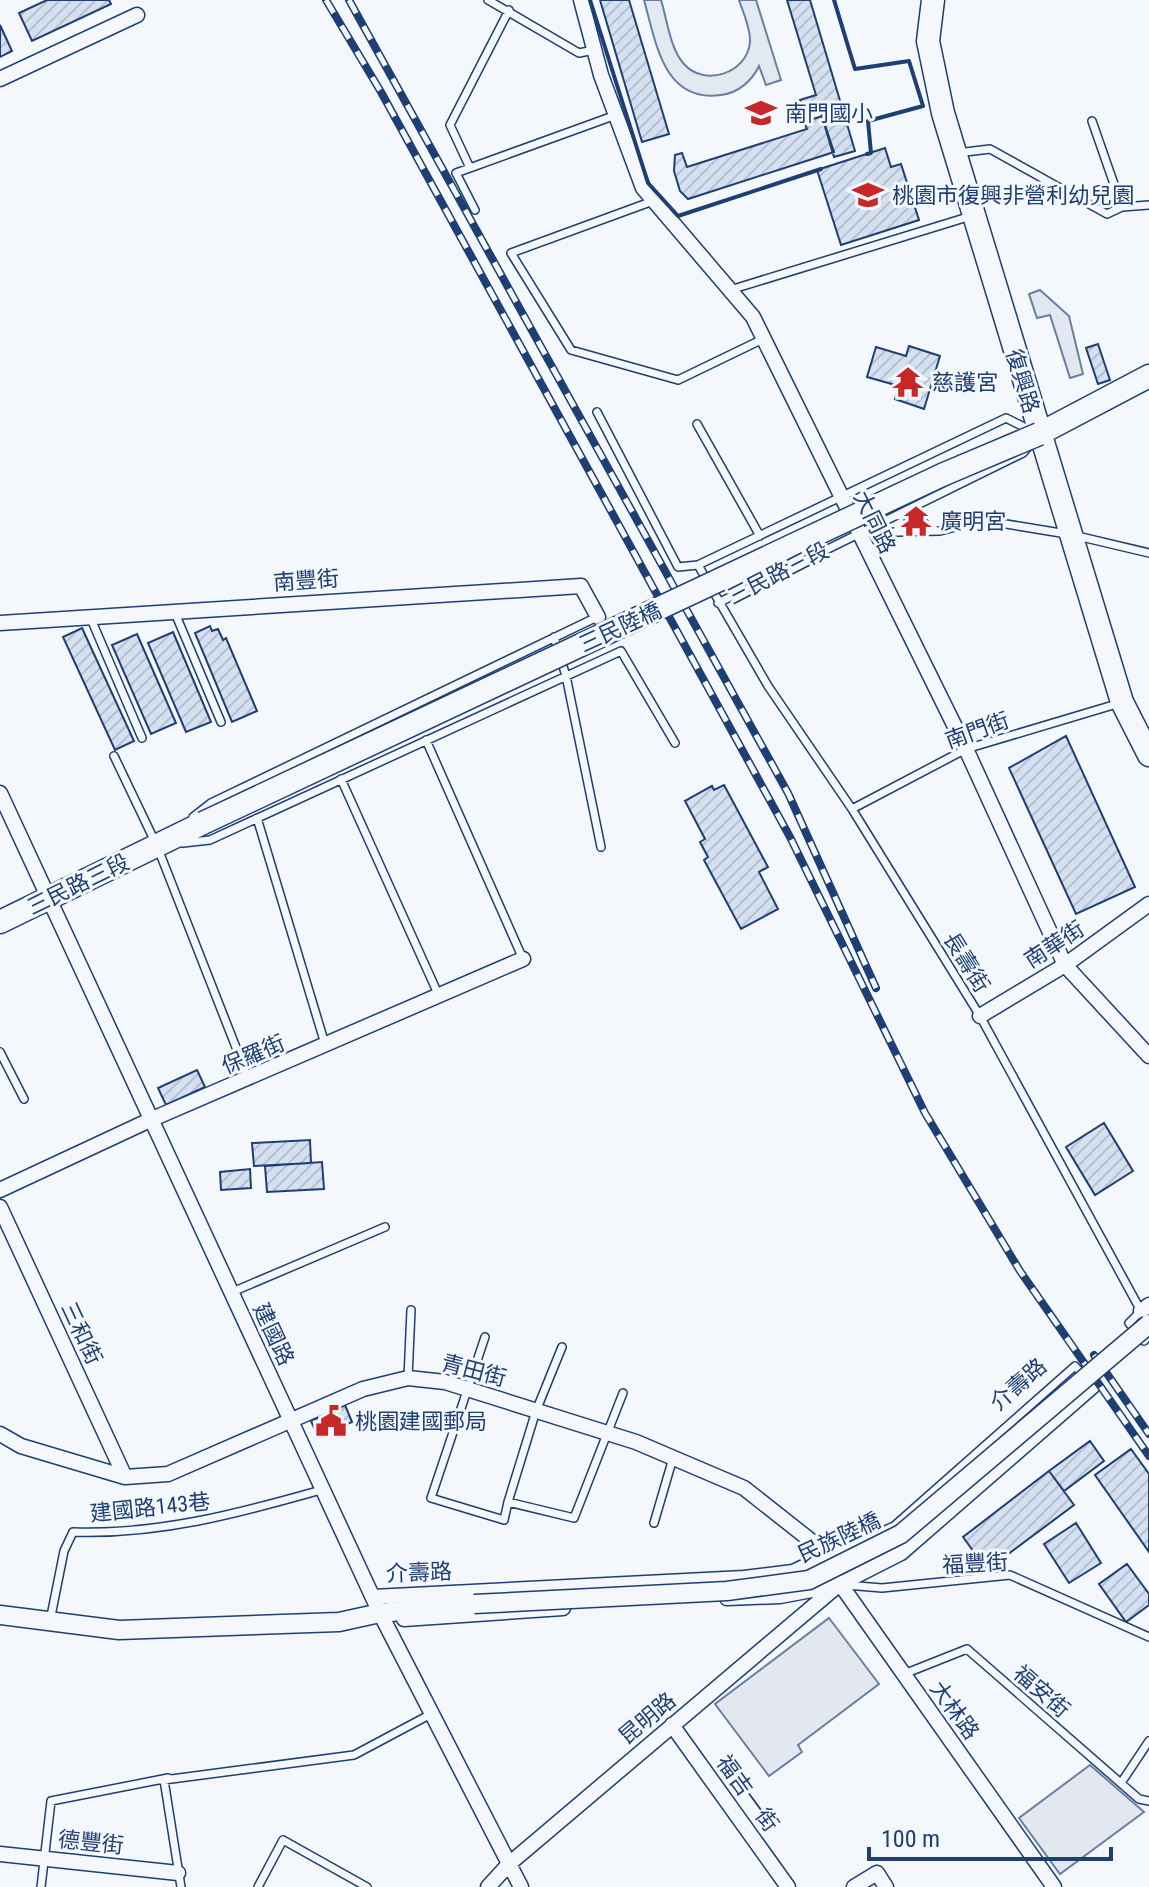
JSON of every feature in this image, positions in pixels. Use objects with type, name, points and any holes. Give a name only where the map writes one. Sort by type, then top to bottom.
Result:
[{"type":"main road","name":"復興路","points":[[933,0],[928,41],[954,154],[1122,702],[1149,755]]},
{"type":"main road","name":"三民路三段","points":[[1039,434],[1149,376]]},
{"type":"main road","name":"三民陸橋","points":[[203,823],[928,481],[1039,434]]},
{"type":"main road","name":"三民路三段","points":[[0,922],[203,823]]},
{"type":"street","name":"大同路","points":[[581,0],[594,50],[643,188],[753,317],[839,497],[966,749],[1065,965],[1149,1056]]},
{"type":"street","points":[[0,79],[137,15]]},
{"type":"street","name":"南豐街","points":[[0,623],[581,586],[598,617]]},
{"type":"street","name":"建國路","points":[[0,793],[321,1490],[431,1714],[521,1887]]},
{"type":"street","name":"南華街","points":[[980,1016],[1065,965],[1149,904]]},
{"type":"street","name":"保羅街","points":[[0,1190],[150,1120],[249,1080],[523,959]]},
{"type":"street","name":"三和街","points":[[0,1207],[125,1477]]},
{"type":"street","name":"民族陸橋","points":[[474,1604],[727,1591],[809,1580],[901,1534],[1146,1314]]},
{"type":"street","name":"青田街","points":[[0,1434],[21,1446],[125,1477],[168,1474],[363,1389],[408,1378],[466,1389],[609,1434],[673,1458],[744,1488],[829,1555]]},
{"type":"street","name":"介壽路","points":[[379,1610],[780,1596],[838,1585],[901,1553],[1093,1386]]},
{"type":"street","name":"介壽路","points":[[0,1615],[49,1624],[119,1630],[339,1622],[379,1610],[793,1572],[829,1555]]},
{"type":"street","name":"大林路","points":[[829,1555],[838,1585],[1054,1887]]},
{"type":"street","name":"昆明路","points":[[488,1887],[509,1864],[838,1585]]},
{"type":"street","name":"介壽路","points":[[379,1610],[474,1604]]},
{"type":"street","name":"福吉一街","points":[[672,1725],[788,1887]]},
{"type":"street","name":"德豐街","points":[[0,1854],[179,1880]]},
{"type":"street","points":[[854,1887],[877,1873],[886,1887]]},
{"type":"lane","points":[[488,0],[579,53],[594,50]]},
{"type":"lane","points":[[470,168],[450,125],[509,10]]},
{"type":"lane","points":[[475,210],[456,173],[616,115]]},
{"type":"lane","points":[[1092,121],[1122,207]]},
{"type":"lane","points":[[954,154],[990,149],[1107,214],[1122,207],[1149,205]]},
{"type":"lane","points":[[653,201],[511,253],[571,350],[678,380],[763,339]]},
{"type":"lane","points":[[730,290],[973,216]]},
{"type":"lane","points":[[597,412],[678,567],[698,565]]},
{"type":"lane","name":"三民路三段","points":[[1006,418],[1039,434],[1023,453],[718,603],[698,565],[1006,418]]},
{"type":"lane","points":[[697,424],[760,536]]},
{"type":"lane","points":[[857,533],[898,535],[940,531],[982,520],[1073,535],[1149,553]]},
{"type":"lane","name":"長壽街","points":[[718,603],[768,686],[852,809],[980,1016],[1146,1314],[1129,1323],[1144,1341],[1149,1336]]},
{"type":"lane","points":[[174,611],[221,722]]},
{"type":"lane","points":[[90,617],[142,738]]},
{"type":"lane","name":"三民路三段","points":[[157,846],[211,803],[598,617]]},
{"type":"lane","points":[[554,637],[566,676],[601,847]]},
{"type":"lane","name":"三民路三段","points":[[157,846],[210,840],[621,651],[675,743]]},
{"type":"lane","name":"南門街","points":[[852,809],[966,749],[1122,702]]},
{"type":"lane","points":[[426,740],[523,959]]},
{"type":"lane","points":[[114,756],[157,846],[249,1080]]},
{"type":"lane","points":[[341,779],[439,996]]},
{"type":"lane","points":[[257,818],[326,1046]]},
{"type":"lane","points":[[0,1052],[24,1099]]},
{"type":"lane","points":[[230,1293],[385,1227]]},
{"type":"lane","points":[[408,1378],[411,1310]]},
{"type":"lane","points":[[485,1337],[431,1498],[504,1520],[536,1411],[562,1347]]},
{"type":"lane","name":"介壽路","points":[[829,1555],[894,1526],[1075,1366],[1093,1386]]},
{"type":"lane","points":[[508,1502],[574,1518],[623,1393]]},
{"type":"lane","points":[[654,1523],[673,1458]]},
{"type":"lane","points":[[936,1489],[945,1514]]},
{"type":"lane","name":"建國路143巷","points":[[49,1624],[64,1551],[73,1532],[114,1533],[216,1519],[321,1490]]},
{"type":"lane","name":"福豐街","points":[[838,1585],[882,1588],[1010,1575],[1149,1637]]},
{"type":"lane","name":"福安街","points":[[902,1674],[967,1649],[1139,1799],[1149,1801]]},
{"type":"lane","points":[[41,1887],[51,1801],[176,1776],[354,1755],[431,1714]]},
{"type":"lane","points":[[1121,1783],[1149,1741]]},
{"type":"lane","points":[[176,1776],[164,1780],[179,1880]]},
{"type":"lane","points":[[258,1887],[283,1840],[367,1887]]},
{"type":"shaded area","points":[[644,0],[661,0],[672,42],[684,64],[692,71],[713,76],[733,69],[747,53],[749,32],[739,0],[756,0],[781,80],[766,85],[759,66],[744,85],[727,94],[702,95],[686,89],[674,80],[665,66]]},
{"type":"shaded area","points":[[1040,290],[1069,316],[1083,374],[1070,378],[1050,315],[1037,318],[1029,294]]},
{"type":"shaded area","points":[[829,1618],[879,1684],[798,1745],[802,1752],[769,1776],[715,1704]]},
{"type":"shaded area","points":[[1090,1765],[1144,1812],[1060,1874],[1019,1818]]},
{"type":"building","points":[[47,0],[109,0],[111,4],[32,41],[19,13]]},
{"type":"building","points":[[600,0],[629,0],[669,134],[642,142]]},
{"type":"building","points":[[787,0],[810,0],[855,151],[834,157],[820,110],[804,115],[800,100],[816,95]]},
{"type":"building","points":[[0,25],[12,51],[0,57]]},
{"type":"building","points":[[822,116],[834,152],[688,199],[680,191],[674,171],[675,155],[682,153],[687,167],[807,129],[804,122]]},
{"type":"building","name":"桃園市復興非營利幼兒園","points":[[885,148],[891,167],[901,164],[919,220],[841,245],[817,170]]},
{"type":"building","points":[[1098,344],[1110,380],[1098,384],[1086,348]]},
{"type":"building","name":"慈護宮","points":[[909,346],[940,356],[924,409],[895,399],[899,386],[867,377],[876,347],[906,356]]},
{"type":"building","name":"廣明宮","points":[[923,511],[928,522],[909,530],[904,519]]},
{"type":"building","points":[[210,626],[212,631],[218,629],[223,640],[226,638],[257,711],[232,722],[195,633]]},
{"type":"building","points":[[82,628],[134,741],[115,750],[63,637]]},
{"type":"building","points":[[173,632],[211,722],[186,732],[148,643]]},
{"type":"building","points":[[137,634],[176,723],[151,734],[112,645]]},
{"type":"building","points":[[1066,736],[1135,887],[1076,914],[1009,768]]},
{"type":"building","points":[[724,785],[768,867],[759,872],[778,909],[741,929],[704,860],[708,857],[700,842],[705,839],[685,801],[712,786],[714,790]]},
{"type":"building","points":[[197,1070],[205,1087],[166,1105],[158,1088]]},
{"type":"building","points":[[1104,1123],[1133,1171],[1095,1195],[1066,1147]]},
{"type":"building","points":[[310,1140],[311,1163],[254,1166],[252,1143]]},
{"type":"building","points":[[322,1162],[324,1189],[267,1192],[265,1166]]},
{"type":"building","points":[[250,1169],[251,1188],[221,1190],[220,1172]]},
{"type":"building","name":"桃園建國郵局","points":[[345,1405],[352,1422],[318,1437],[311,1421]]},
{"type":"building","points":[[1090,1441],[1104,1461],[1064,1491],[1049,1471]]},
{"type":"building","points":[[1131,1449],[1149,1474],[1149,1552],[1095,1475]]},
{"type":"building","points":[[1049,1471],[1074,1505],[987,1570],[963,1537]]},
{"type":"building","points":[[1076,1523],[1101,1563],[1069,1583],[1044,1544]]},
{"type":"building","points":[[1127,1564],[1149,1594],[1149,1605],[1126,1622],[1099,1584]]},
{"type":"railway","points":[[326,0],[381,92],[790,837],[925,1113],[1020,1271],[1149,1456]]},
{"type":"railway","points":[[349,0],[788,793],[876,988]]},
{"type":"railway","points":[[1094,1355],[1149,1434]]},
{"type":"wall","points":[[590,0],[648,183],[678,216],[821,169]]},
{"type":"wall","points":[[834,0],[855,69],[909,61],[923,106],[868,121],[871,153],[867,154]]},
{"type":"place","name":"南門國小","points":[[761,113]]},
{"type":"place","name":"桃園市復興非營利幼兒園","points":[[868,195]]},
{"type":"place","name":"慈護宮","points":[[908,382]]},
{"type":"place","name":"廣明宮","points":[[916,521]]},
{"type":"place","name":"桃園建國郵局","points":[[331,1421]]}]
